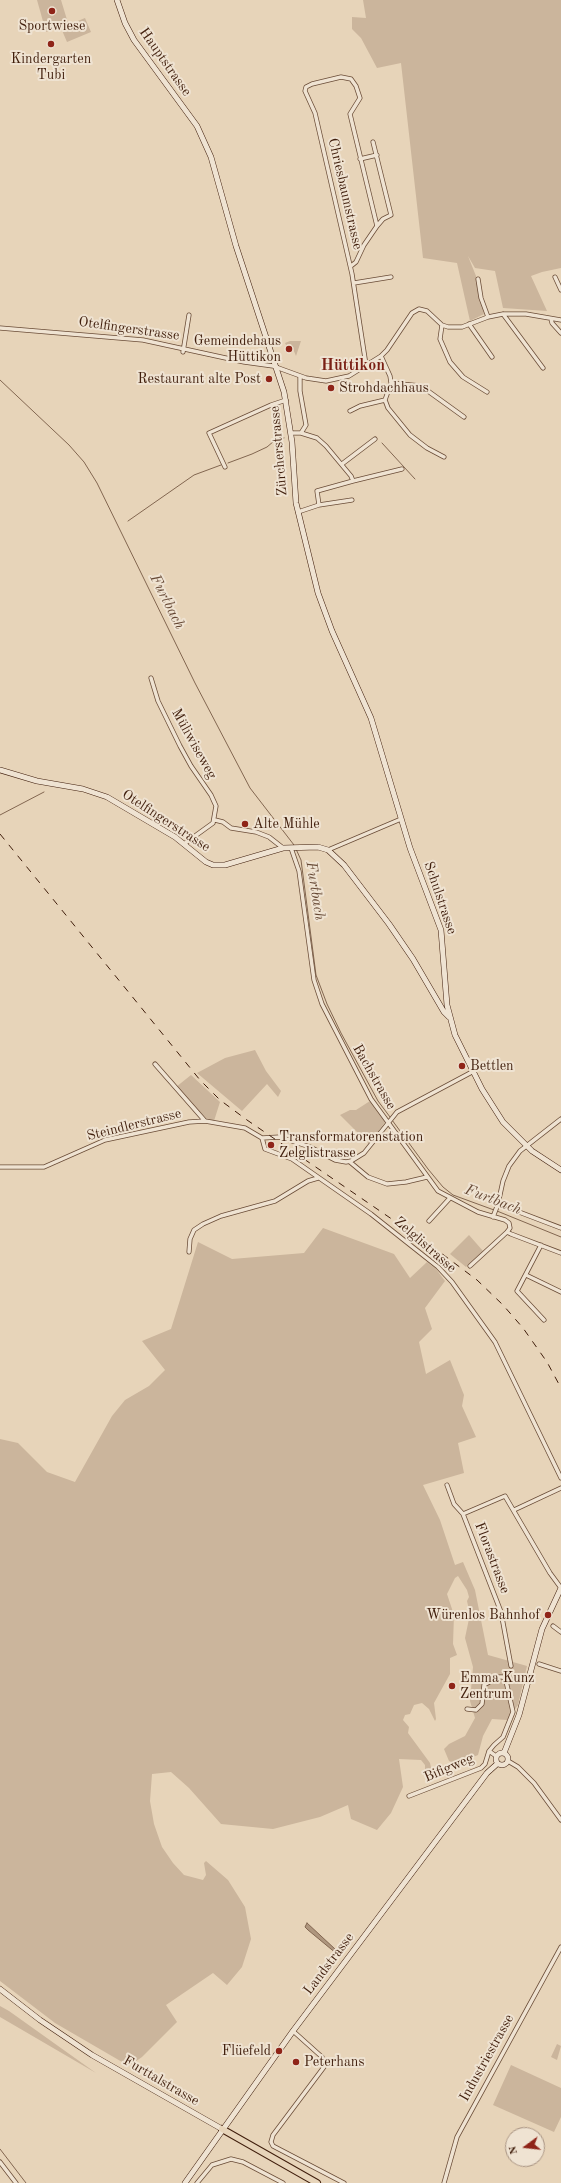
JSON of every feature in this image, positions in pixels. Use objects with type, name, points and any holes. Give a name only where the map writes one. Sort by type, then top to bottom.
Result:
[{"type":"highway","name":"Furttalstrasse","points":[[222,2129],[317,2183]]},
{"type":"street","name":"Hauptstrasse","points":[[117,0],[129,32],[143,56],[201,133]]},
{"type":"street","name":"Chriesbaumstrasse","points":[[360,159],[350,114],[360,98],[351,79],[341,77],[312,84],[306,87],[305,91],[312,102],[315,113],[354,283],[366,365]]},
{"type":"street","name":"Zürcherstrasse","points":[[201,133],[211,157],[236,246],[277,366],[286,400],[291,433],[298,512],[318,592],[332,631]]},
{"type":"street","points":[[350,266],[356,262],[364,245],[377,226],[383,219],[391,215],[374,142]]},
{"type":"street","points":[[377,155],[360,159],[377,226]]},
{"type":"street","points":[[354,283],[391,277]]},
{"type":"street","points":[[555,277],[561,290]]},
{"type":"street","points":[[478,279],[481,298],[488,317]]},
{"type":"street","points":[[444,457],[420,443],[403,428],[388,408],[385,400],[391,382],[388,370],[381,356],[416,310],[427,311],[442,325],[457,327],[503,314],[526,314],[561,320]]},
{"type":"street","points":[[503,314],[543,368]]},
{"type":"street","points":[[183,350],[189,315]]},
{"type":"street","points":[[551,319],[552,323],[561,333]]},
{"type":"street","points":[[469,324],[492,357]]},
{"type":"street","points":[[442,325],[440,339],[450,362],[463,377],[487,392]]},
{"type":"street","name":"Otelfingerstrasse","points":[[0,328],[112,336],[244,362],[277,366],[311,379],[334,380],[349,376],[381,356]]},
{"type":"street","points":[[300,376],[300,391],[306,425],[301,433]]},
{"type":"street","points":[[391,382],[421,386],[464,417]]},
{"type":"street","points":[[225,467],[209,434],[270,405],[286,400]]},
{"type":"street","points":[[350,411],[360,406],[385,400]]},
{"type":"street","points":[[291,433],[301,433],[322,442],[352,476],[353,481]]},
{"type":"street","points":[[342,464],[375,439]]},
{"type":"street","points":[[319,506],[317,491],[402,469]]},
{"type":"street","points":[[298,512],[319,506],[352,500]]},
{"type":"street","name":"Schulstrasse","points":[[332,631],[370,714],[386,763],[401,819],[441,930],[449,1017],[472,1072],[498,1114],[526,1146],[538,1156],[561,1170]]},
{"type":"street","name":"Müliwiseweg","points":[[151,678],[158,701],[182,750],[214,802],[215,820]]},
{"type":"street","name":"Otelfingerstrasse","points":[[0,770],[37,781],[82,789],[107,797],[130,809],[184,844],[206,862],[218,866],[283,848],[318,847],[328,850]]},
{"type":"street","points":[[401,819],[328,850],[344,865],[389,924],[413,959],[444,1012],[449,1017]]},
{"type":"street","points":[[184,844],[215,820],[223,822],[231,828],[260,833],[269,837],[283,848]]},
{"type":"street","name":"Bachstrasse","points":[[292,848],[299,871],[311,964],[319,996],[371,1099],[438,1191],[450,1198],[509,1223],[510,1228],[507,1232]]},
{"type":"street","points":[[156,1064],[205,1121]]},
{"type":"street","points":[[350,1162],[368,1149],[393,1116],[434,1091],[472,1072]]},
{"type":"street","points":[[493,1216],[505,1174],[520,1151],[561,1119]]},
{"type":"street","name":"Steindlerstrasse","points":[[0,1168],[44,1168],[105,1140],[189,1122],[205,1121],[245,1128],[262,1138]]},
{"type":"street","points":[[262,1138],[280,1137],[310,1148],[335,1160],[350,1162],[368,1177],[387,1184],[406,1182],[427,1177]]},
{"type":"street","name":"Zelglistrasse","points":[[262,1138],[264,1149],[292,1159],[308,1172],[387,1226],[438,1267],[455,1286],[493,1338],[561,1478]]},
{"type":"street","points":[[308,1172],[308,1182]]},
{"type":"street","points":[[189,1252],[190,1239],[194,1230],[203,1224],[221,1216],[275,1201],[318,1178]]},
{"type":"street","points":[[429,1221],[450,1198]]},
{"type":"street","points":[[497,1206],[561,1228]]},
{"type":"street","points":[[470,1266],[507,1232],[561,1253]]},
{"type":"street","points":[[541,1245],[526,1275],[518,1287],[518,1293],[544,1320]]},
{"type":"street","points":[[526,1275],[561,1292]]},
{"type":"street","points":[[447,1485],[454,1504],[463,1514]]},
{"type":"street","points":[[514,1510],[561,1488]]},
{"type":"street","name":"Florastrasse","points":[[511,1666],[501,1612],[463,1514],[502,1496],[507,1498],[550,1573],[561,1588]]},
{"type":"street","points":[[496,1756],[504,1753],[519,1715],[542,1629],[561,1588]]},
{"type":"street","points":[[552,1626],[561,1632]]},
{"type":"street","points":[[539,1664],[561,1671]]},
{"type":"street","points":[[467,1708],[476,1710],[482,1704],[484,1685],[503,1677],[506,1681],[513,1707],[512,1717],[504,1738],[494,1744],[489,1751],[496,1756],[497,1764],[503,1765],[508,1761]]},
{"type":"street","name":"Bifigweg","points":[[408,1796],[481,1768],[485,1764],[489,1751]]},
{"type":"street","points":[[504,1753],[507,1756],[508,1761],[518,1767],[534,1783],[561,1820]]},
{"type":"street","name":"Landstrasse","points":[[185,2183],[293,2031],[487,1773],[497,1764]]},
{"type":"street","name":"Industriestrasse","points":[[444,2183],[457,2137],[561,1947]]},
{"type":"street","name":"Furttalstrasse","points":[[0,1989],[40,2020],[92,2055],[222,2129]]},
{"type":"street","points":[[293,2031],[322,2057],[324,2067],[273,2135],[271,2142],[273,2146],[344,2183]]},
{"type":"street","points":[[197,2183],[212,2165],[231,2159],[244,2162],[283,2183]]},
{"type":"street","points":[[0,2162],[16,2183]]},
{"type":"shaded area","name":"Sportwiese","points":[[37,0],[61,0],[68,23],[46,32]]},
{"type":"shaded area","points":[[363,0],[561,0],[561,268],[531,276],[547,311],[503,308],[495,271],[475,268],[468,256],[476,276],[484,314],[470,321],[457,263],[423,258],[401,63],[377,68],[361,38],[352,29],[352,17],[366,18]]},
{"type":"shaded area","points":[[85,18],[91,32],[67,42],[61,28]]},
{"type":"shaded area","points":[[290,341],[301,341],[296,356],[291,344],[286,345],[285,343]]},
{"type":"shaded area","points":[[255,1050],[266,1071],[281,1091],[278,1097],[267,1084],[242,1111],[197,1073],[225,1058]]},
{"type":"shaded area","points":[[191,1075],[220,1102],[214,1121],[206,1118],[176,1087]]},
{"type":"shaded area","points":[[370,1101],[385,1122],[369,1144],[340,1115],[350,1110],[356,1110]]},
{"type":"shaded area","points":[[323,1228],[394,1254],[410,1278],[427,1262],[436,1269],[445,1281],[425,1308],[432,1329],[419,1342],[426,1374],[450,1360],[464,1395],[462,1406],[476,1437],[458,1443],[464,1473],[423,1485],[440,1520],[455,1565],[463,1562],[475,1590],[488,1655],[527,1666],[518,1705],[507,1720],[492,1719],[483,1736],[478,1755],[457,1764],[449,1761],[444,1749],[449,1744],[465,1736],[475,1718],[470,1701],[473,1667],[465,1638],[470,1614],[467,1601],[469,1597],[467,1590],[458,1576],[455,1578],[447,1594],[454,1615],[453,1644],[457,1655],[450,1658],[450,1674],[434,1703],[436,1719],[435,1721],[429,1709],[422,1703],[414,1705],[410,1714],[405,1715],[403,1720],[409,1727],[408,1733],[430,1763],[432,1772],[425,1772],[425,1765],[421,1760],[399,1759],[403,1787],[391,1813],[377,1830],[351,1819],[348,1805],[320,1817],[273,1829],[221,1824],[189,1788],[171,1772],[152,1774],[150,1801],[154,1824],[162,1847],[173,1863],[184,1875],[203,1880],[206,1875],[204,1863],[206,1861],[228,1880],[245,1907],[251,1939],[242,1967],[227,1985],[213,1973],[166,2005],[177,2022],[142,2057],[129,2066],[55,2023],[0,1981],[0,1439],[18,1443],[47,1472],[75,1482],[112,1416],[125,1400],[149,1386],[165,1370],[142,1341],[171,1329],[198,1242],[232,1259],[304,1253]]},
{"type":"shaded area","points":[[469,1235],[483,1251],[466,1267],[450,1254]]},
{"type":"shaded area","points":[[307,1923],[338,1952],[337,1954],[305,1927]]},
{"type":"shaded area","points":[[0,2006],[9,2011],[96,2073],[0,2017]]},
{"type":"shaded area","points":[[557,2044],[561,2046],[557,2060],[551,2057]]},
{"type":"shaded area","points":[[511,2065],[561,2088],[561,2117],[554,2132],[493,2105]]},
{"type":"waterway","name":"Furtbach","points":[[0,380],[69,445],[84,462],[97,483],[195,683],[250,788],[294,845]]},
{"type":"waterway","points":[[228,463],[252,454],[267,447],[274,441],[284,438]]},
{"type":"waterway","points":[[382,443],[415,479]]},
{"type":"waterway","points":[[128,521],[194,475],[221,465]]},
{"type":"waterway","points":[[0,815],[44,792]]},
{"type":"waterway","name":"Furtbach","points":[[296,849],[301,860],[316,975],[327,1004],[341,1033],[378,1101],[390,1117]]},
{"type":"waterway","name":"Furtbach","points":[[392,1120],[443,1187],[453,1195],[494,1210]]},
{"type":"waterway","name":"Furtbach","points":[[497,1211],[561,1237]]},
{"type":"waterway","points":[[0,2149],[26,2183]]},
{"type":"railway","points":[[0,834],[200,1080],[220,1100],[437,1250],[477,1280],[503,1305],[523,1328],[547,1362],[561,1388]]},
{"type":"place","name":"Sportwiese","points":[[52,11]]},
{"type":"place","name":"Kindergarten Tubi","points":[[51,44]]},
{"type":"place","name":"Gemeindehaus Hüttikon","points":[[289,349]]},
{"type":"place","name":"Restaurant alte Post","points":[[269,379]]},
{"type":"place","name":"Strohdachhaus","points":[[331,388]]},
{"type":"place","name":"Alte Mühle","points":[[245,824]]},
{"type":"place","name":"Bettlen","points":[[462,1066]]},
{"type":"place","name":"Transformatorenstation Zelglistrasse","points":[[271,1145]]},
{"type":"place","name":"Würenlos Bahnhof","points":[[548,1615]]},
{"type":"place","name":"Emma Kunz Zentrum","points":[[452,1686]]},
{"type":"place","name":"Flüefeld","points":[[279,2051]]},
{"type":"place","name":"Peterhans","points":[[296,2062]]},
{"type":"district","name":"Hüttikon","points":[[353,366]]}]
